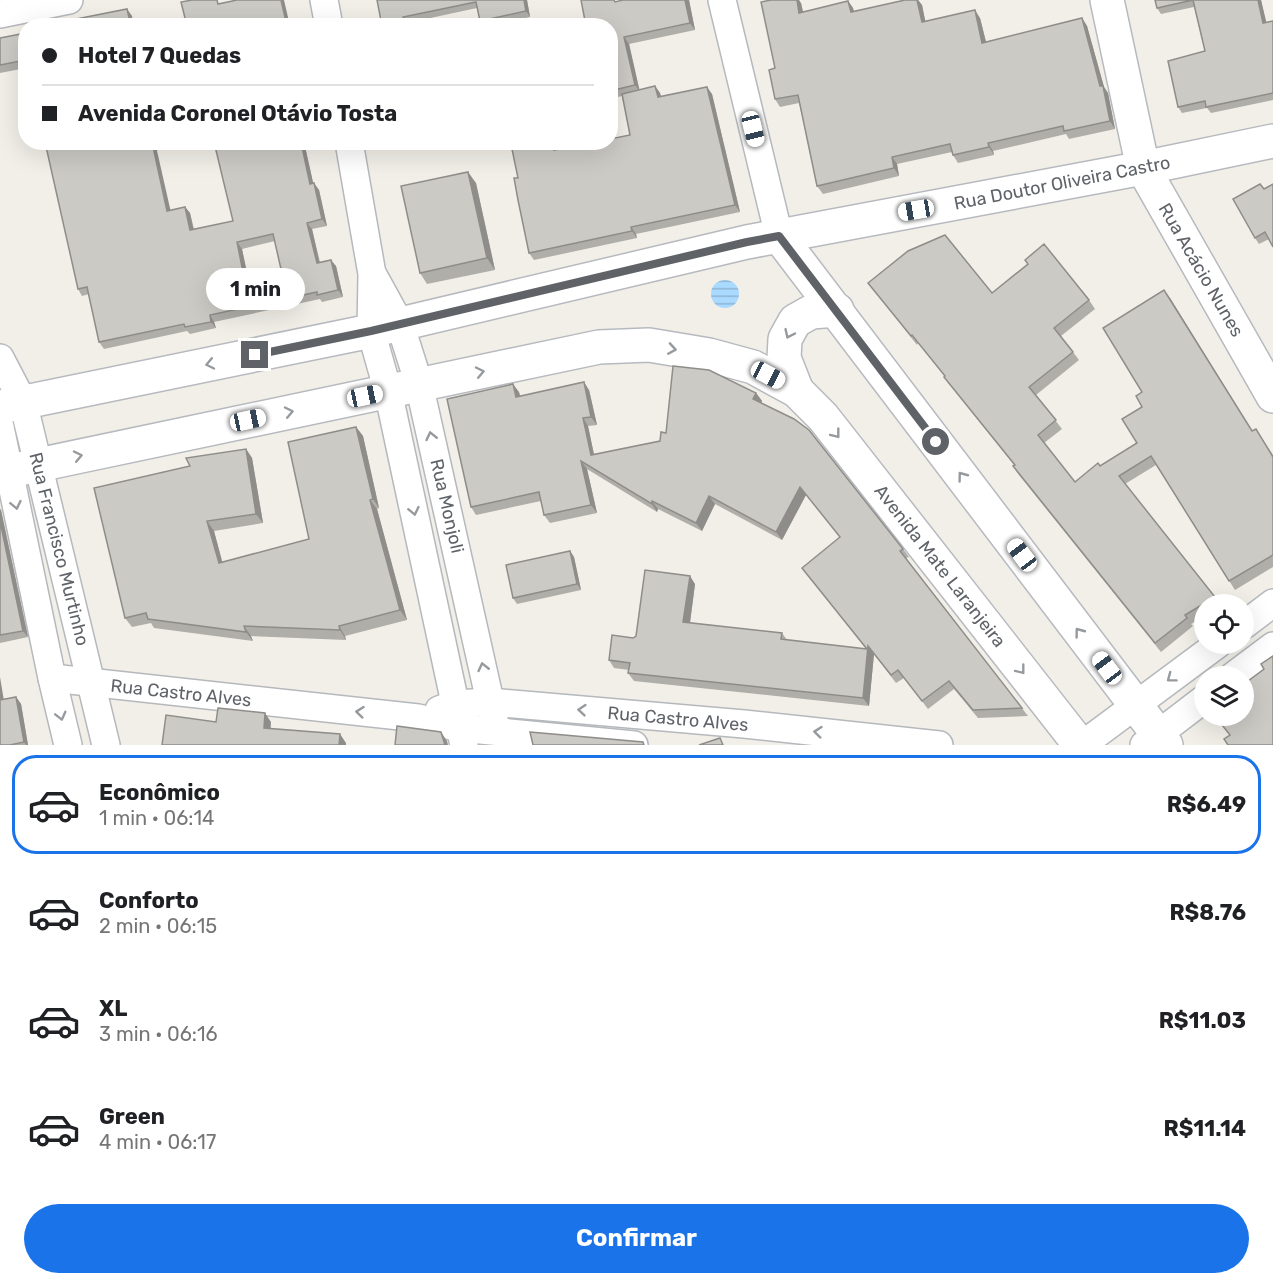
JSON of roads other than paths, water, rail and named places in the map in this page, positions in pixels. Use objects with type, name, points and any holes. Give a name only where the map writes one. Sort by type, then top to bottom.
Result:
[{"type":"main road","name":"Rua Acácio Nunes","points":[[1107,0],[1143,168],[1273,396]]},
{"type":"main road","name":"Rua Doutor Oliveira Castro","points":[[12,405],[386,327],[747,242],[1143,168],[1273,141]]},
{"type":"main road","points":[[779,236],[1135,706],[1156,742]]},
{"type":"main road","points":[[797,391],[784,358],[785,339],[795,321],[811,312],[837,310]]},
{"type":"main road","points":[[16,469],[599,347],[649,345],[710,355],[753,367],[797,391]]},
{"type":"main road","name":"Avenida Mate Laranjeira","points":[[797,391],[823,417],[1081,745]]},
{"type":"street","points":[[0,15],[69,0]]},
{"type":"street","points":[[324,0],[327,18]]},
{"type":"street","points":[[722,0],[779,236]]},
{"type":"street","name":"Rua Monjoli","points":[[350,150],[372,274],[498,738]]},
{"type":"street","name":"Rua Francisco Murtinho","points":[[0,358],[12,405],[16,469],[52,678],[68,745]]},
{"type":"street","name":"Rua Monjoli","points":[[404,388],[460,726]]},
{"type":"street","name":"Rua Francisco Murtinho","points":[[0,427],[92,683],[106,745]]},
{"type":"street","points":[[1254,617],[1273,603]]},
{"type":"street","points":[[1246,666],[1273,646]]},
{"type":"street","points":[[1081,745],[1205,654]]},
{"type":"street","name":"Rua Castro Alves","points":[[52,678],[418,718],[460,726],[498,738],[630,745]]},
{"type":"street","name":"Rua Castro Alves","points":[[460,726],[490,702],[626,714],[749,735],[939,745]]},
{"type":"street","points":[[1156,742],[1194,708]]},
{"type":"street","points":[[626,714],[630,745]]},
{"type":"water","points":[[725,280],[735,284],[739,294],[735,304],[725,308],[715,304],[711,294],[715,284]]}]
